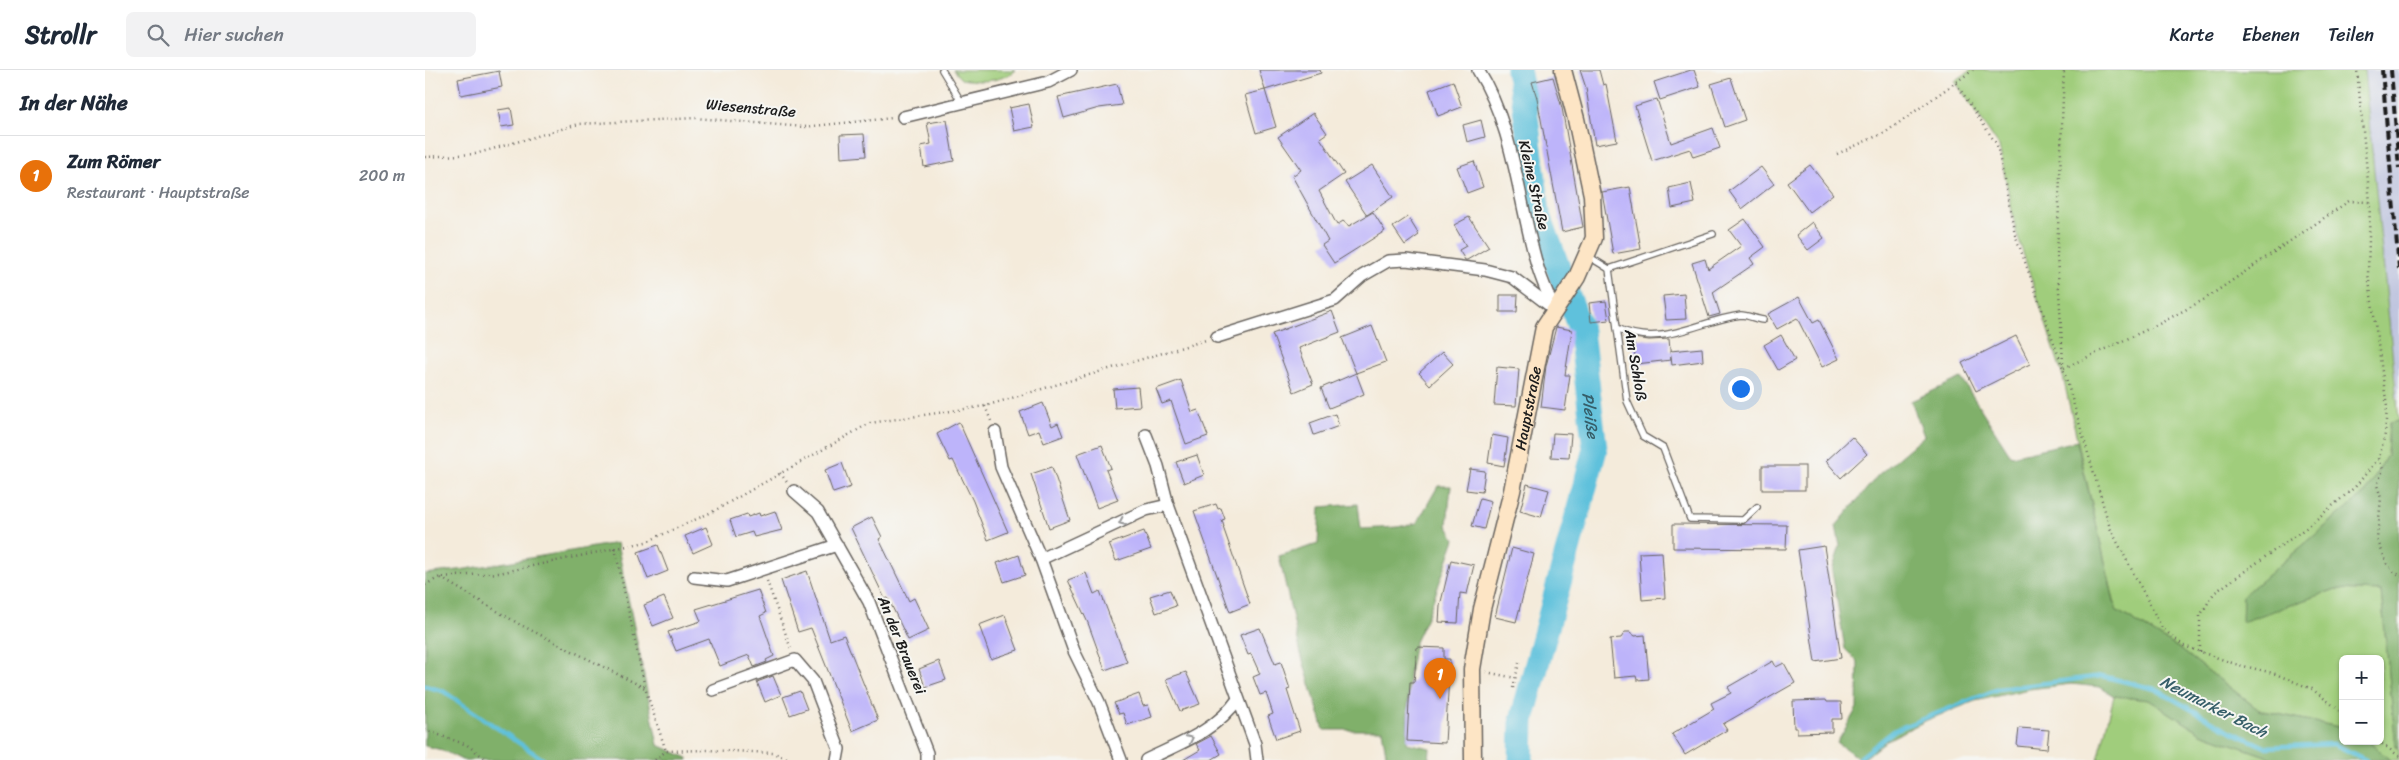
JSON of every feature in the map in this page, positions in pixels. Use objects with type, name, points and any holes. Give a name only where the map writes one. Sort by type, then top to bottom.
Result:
[{"type":"main road","name":"Hauptstraße","points":[[1473,760],[1472,668],[1482,609],[1512,491],[1544,327],[1577,277],[1588,256],[1594,238],[1591,194],[1576,119],[1563,70]]},
{"type":"street","points":[[903,117],[1048,82],[1071,70]]},
{"type":"street","name":"Kleine Straße","points":[[1478,70],[1487,85],[1503,123],[1538,268],[1557,306]]},
{"type":"street","points":[[1217,337],[1335,300],[1362,276],[1388,261],[1406,260],[1485,270],[1512,277],[1557,306]]},
{"type":"street","points":[[995,432],[1001,467],[1041,559],[1074,652],[1099,702],[1121,760]]},
{"type":"street","points":[[1145,435],[1159,466],[1168,506],[1255,744],[1257,760]]},
{"type":"street","name":"An der Brauerei","points":[[794,491],[818,512],[869,602],[889,647],[927,752],[927,760]]},
{"type":"street","points":[[1041,559],[1147,510],[1168,506]]},
{"type":"street","points":[[694,577],[727,581],[837,545]]},
{"type":"street","points":[[713,690],[795,660],[813,681],[839,749],[837,760]]},
{"type":"street","points":[[1145,760],[1194,737],[1215,724],[1228,714],[1238,699]]},
{"type":"lane","points":[[942,70],[962,103]]},
{"type":"lane","points":[[1588,256],[1609,269],[1713,234]]},
{"type":"lane","name":"Am Schloß","points":[[1609,269],[1627,401],[1643,436],[1663,448],[1690,519],[1743,520],[1757,507]]},
{"type":"lane","points":[[1617,328],[1631,334],[1658,337],[1742,315],[1763,320]]},
{"type":"path","points":[[1837,154],[1886,132],[1956,84],[1973,70]]},
{"type":"path","points":[[2063,368],[2057,255],[2064,70]]},
{"type":"path","points":[[2200,652],[2200,616],[2214,593],[2313,522],[2355,487],[2379,458],[2385,434],[2387,407],[2368,274],[2370,202],[2357,70]]},
{"type":"path","points":[[1956,84],[1997,145],[2015,234],[2063,368],[2110,528],[2162,628],[2184,646],[2235,664],[2273,673],[2311,689],[2339,710]]},
{"type":"path","name":"Wiesenstraße","points":[[425,157],[475,154],[579,124],[695,118],[804,127],[903,117]]},
{"type":"path","points":[[2063,368],[2159,324],[2205,300],[2349,201],[2370,202]]},
{"type":"path","points":[[425,585],[440,577],[499,572],[646,542],[712,512],[870,422],[985,406],[1217,337]]},
{"type":"path","points":[[2379,458],[2383,470],[2377,485],[2381,498],[2377,539],[2388,566],[2399,574]]},
{"type":"path","points":[[615,548],[645,688],[666,751]]},
{"type":"path","points":[[763,570],[795,660]]},
{"type":"path","points":[[440,577],[519,624],[645,688]]},
{"type":"path","points":[[1513,688],[1519,663]]},
{"type":"path","points":[[1472,668],[1515,678]]},
{"type":"path","points":[[425,730],[467,745],[487,760]]},
{"type":"path","points":[[2384,745],[2399,756]]},
{"type":"path","points":[[655,760],[666,751],[708,750],[774,753],[793,760]]},
{"type":"shaded area","points":[[2364,70],[2399,70],[2399,409],[2378,222]]},
{"type":"green space","points":[[953,70],[1015,70],[996,79],[975,81],[961,79]]},
{"type":"green space","points":[[1971,70],[2364,70],[2399,421],[2389,423],[2387,455],[2366,492],[2243,596],[2243,621],[2336,589],[2381,591],[2396,747],[2399,747],[2399,760],[2390,760],[2373,745],[2384,745],[2384,655],[2339,655],[2339,727],[2259,710],[2180,649],[2116,610],[2063,377],[2016,231],[1999,146],[1955,81]]},
{"type":"green space","points":[[1961,378],[2011,456],[2077,441],[2116,610],[2180,649],[2259,710],[2339,727],[2339,745],[2373,745],[2390,760],[2277,760],[2201,733],[2149,700],[2114,696],[2100,687],[2071,684],[2029,689],[1975,701],[1927,720],[1887,740],[1862,760],[1837,743],[1857,708],[1858,662],[1845,649],[1832,571],[1840,546],[1836,526],[1878,475],[1924,436],[1911,401]]},
{"type":"green space","points":[[2399,421],[2399,747],[2396,747],[2381,591],[2336,589],[2242,622],[2243,596],[2366,492],[2387,455],[2389,423]]},
{"type":"green space","points":[[1438,486],[1451,486],[1447,525],[1455,539],[1428,615],[1415,642],[1409,675],[1407,743],[1430,748],[1429,760],[1387,760],[1382,730],[1324,730],[1301,654],[1279,556],[1318,544],[1320,507],[1358,504],[1361,529],[1397,527],[1417,523]]},
{"type":"green space","points":[[617,543],[658,745],[688,758],[688,760],[462,760],[442,750],[425,746],[425,574],[466,569]]},
{"type":"green space","points":[[2114,696],[2149,700],[2201,733],[2277,760],[2098,760]]},
{"type":"building","points":[[1259,70],[1320,70],[1321,73],[1265,90]]},
{"type":"building","points":[[1580,70],[1599,70],[1603,85],[1606,84],[1617,141],[1595,145],[1586,88]]},
{"type":"building","points":[[1694,70],[1700,87],[1660,100],[1654,82]]},
{"type":"building","points":[[499,71],[502,87],[461,95],[458,79]]},
{"type":"building","points":[[1553,77],[1562,108],[1583,227],[1562,232],[1537,98],[1532,82]]},
{"type":"building","points":[[1731,78],[1745,120],[1725,127],[1711,84]]},
{"type":"building","points":[[1453,81],[1462,107],[1438,116],[1429,90]]},
{"type":"building","points":[[1117,84],[1122,105],[1099,108],[1064,118],[1058,97]]},
{"type":"building","points":[[1265,90],[1276,127],[1256,133],[1245,95]]},
{"type":"building","points":[[1657,99],[1671,143],[1713,128],[1720,148],[1693,157],[1690,149],[1652,161],[1635,106]]},
{"type":"building","points":[[1029,104],[1034,127],[1014,131],[1009,108]]},
{"type":"building","points":[[511,108],[514,125],[501,127],[498,110]]},
{"type":"building","points":[[1313,113],[1327,133],[1320,138],[1344,174],[1319,191],[1337,225],[1343,221],[1349,226],[1373,212],[1385,231],[1334,263],[1322,245],[1328,241],[1292,176],[1301,170],[1278,137]]},
{"type":"building","points":[[947,120],[954,161],[924,167],[921,146],[931,144],[927,123]]},
{"type":"building","points":[[1481,120],[1485,137],[1467,142],[1463,125]]},
{"type":"building","points":[[864,134],[866,156],[841,158],[840,135]]},
{"type":"building","points":[[1474,161],[1483,187],[1467,193],[1457,167]]},
{"type":"building","points":[[1372,165],[1393,197],[1367,215],[1345,182]]},
{"type":"building","points":[[1810,165],[1833,194],[1809,212],[1787,182]]},
{"type":"building","points":[[1761,167],[1774,184],[1742,209],[1729,191]]},
{"type":"building","points":[[1691,183],[1695,203],[1672,208],[1669,188]]},
{"type":"building","points":[[1630,187],[1641,249],[1613,254],[1602,192]]},
{"type":"building","points":[[1408,217],[1419,235],[1405,245],[1393,227]]},
{"type":"building","points":[[1469,217],[1489,247],[1465,260],[1459,250],[1466,246],[1454,225]]},
{"type":"building","points":[[1745,219],[1765,247],[1750,258],[1754,264],[1713,292],[1720,314],[1709,317],[1692,263],[1705,259],[1708,269],[1741,246],[1729,230]]},
{"type":"building","points":[[1812,222],[1824,238],[1808,250],[1796,235]]},
{"type":"building","points":[[1684,294],[1686,319],[1666,320],[1663,296]]},
{"type":"building","points":[[1500,295],[1518,295],[1517,312],[1500,312]]},
{"type":"building","points":[[1799,297],[1813,323],[1819,320],[1839,359],[1822,367],[1797,318],[1777,329],[1768,314]]},
{"type":"building","points":[[1606,301],[1609,320],[1591,322],[1589,303]]},
{"type":"building","points":[[1332,311],[1340,332],[1299,348],[1313,384],[1294,392],[1272,334]]},
{"type":"building","points":[[1372,326],[1386,362],[1356,373],[1342,338]]},
{"type":"building","points":[[1556,327],[1572,330],[1565,375],[1570,375],[1565,410],[1541,407],[1546,366]]},
{"type":"building","points":[[1781,335],[1795,360],[1778,370],[1764,345]]},
{"type":"building","points":[[2016,336],[2030,364],[1976,391],[1962,363]]},
{"type":"building","points":[[1633,338],[1649,340],[1669,339],[1671,360],[1636,364]]},
{"type":"building","points":[[1702,348],[1703,361],[1672,365],[1670,351]]},
{"type":"building","points":[[1442,352],[1453,364],[1430,385],[1419,373]]},
{"type":"building","points":[[1497,367],[1519,369],[1516,406],[1494,405]]},
{"type":"building","points":[[1356,373],[1364,394],[1329,408],[1321,388]]},
{"type":"building","points":[[1181,380],[1192,412],[1198,410],[1208,436],[1186,444],[1171,401],[1162,404],[1156,389]]},
{"type":"building","points":[[1138,387],[1140,406],[1115,408],[1113,389]]},
{"type":"building","points":[[1043,403],[1052,426],[1058,423],[1063,436],[1044,443],[1039,430],[1028,434],[1020,412]]},
{"type":"building","points":[[1335,414],[1339,426],[1314,435],[1310,423]]},
{"type":"building","points":[[959,422],[1008,532],[988,540],[973,501],[953,460],[950,461],[937,434]]},
{"type":"building","points":[[1553,433],[1571,434],[1569,458],[1551,457]]},
{"type":"building","points":[[1492,435],[1508,438],[1504,466],[1488,463]]},
{"type":"building","points":[[1852,437],[1867,454],[1841,478],[1826,461]]},
{"type":"building","points":[[1102,445],[1111,468],[1106,470],[1118,500],[1097,508],[1077,454]]},
{"type":"building","points":[[1197,455],[1204,475],[1184,483],[1176,462]]},
{"type":"building","points":[[842,463],[851,487],[833,493],[825,470]]},
{"type":"building","points":[[1762,466],[1805,466],[1805,490],[1762,490]]},
{"type":"building","points":[[1052,467],[1070,520],[1049,528],[1031,474]]},
{"type":"building","points":[[1470,469],[1485,471],[1482,492],[1466,490]]},
{"type":"building","points":[[1527,484],[1549,490],[1541,517],[1520,511]]},
{"type":"building","points":[[1480,498],[1491,501],[1484,529],[1472,526]]},
{"type":"building","points":[[1216,504],[1218,509],[1221,508],[1225,519],[1222,520],[1223,527],[1250,604],[1230,612],[1194,511]]},
{"type":"building","points":[[775,511],[782,530],[754,537],[752,532],[736,537],[730,520],[747,514],[748,517],[759,513],[760,516]]},
{"type":"building","points":[[872,517],[882,537],[879,539],[909,601],[914,598],[929,630],[908,640],[888,598],[885,599],[851,528]]},
{"type":"building","points":[[1673,524],[1787,525],[1786,549],[1673,548]]},
{"type":"building","points":[[706,527],[713,544],[693,553],[685,536]]},
{"type":"building","points":[[1144,531],[1151,549],[1116,561],[1109,544]]},
{"type":"building","points":[[658,545],[668,571],[648,579],[638,552]]},
{"type":"building","points":[[1824,546],[1841,658],[1815,662],[1798,550]]},
{"type":"building","points":[[1512,548],[1534,554],[1516,622],[1495,617]]},
{"type":"building","points":[[1662,552],[1665,598],[1642,600],[1639,553]]},
{"type":"building","points":[[1019,555],[1025,575],[1004,582],[997,563]]},
{"type":"building","points":[[1451,560],[1474,565],[1467,594],[1460,593],[1458,623],[1439,622],[1440,606]]},
{"type":"building","points":[[807,571],[830,640],[844,635],[878,720],[852,731],[811,628],[798,632],[781,580]]},
{"type":"building","points":[[1086,573],[1094,594],[1100,591],[1127,662],[1105,670],[1088,623],[1068,580]]},
{"type":"building","points":[[758,590],[766,613],[760,616],[774,656],[766,660],[767,662],[754,667],[749,655],[720,666],[709,639],[676,651],[668,632],[701,621],[696,609]]},
{"type":"building","points":[[1170,590],[1176,606],[1156,613],[1150,596]]},
{"type":"building","points":[[664,597],[673,618],[653,626],[644,605]]},
{"type":"building","points":[[1005,615],[1018,650],[991,659],[979,625]]},
{"type":"building","points":[[1260,628],[1275,664],[1281,662],[1290,689],[1287,690],[1300,731],[1276,739],[1268,716],[1273,714],[1266,693],[1260,695],[1253,677],[1260,674],[1251,654],[1248,655],[1240,635]]},
{"type":"building","points":[[1625,632],[1630,632],[1635,636],[1645,635],[1649,679],[1637,680],[1636,676],[1614,678],[1610,639],[1621,638]]},
{"type":"building","points":[[1417,647],[1444,648],[1444,659],[1450,659],[1445,743],[1407,741],[1410,682],[1414,682]]},
{"type":"building","points":[[939,661],[946,680],[925,687],[919,669]]},
{"type":"building","points":[[1773,661],[1776,667],[1784,663],[1795,683],[1723,724],[1727,730],[1685,755],[1672,734],[1714,709],[1711,703],[1731,693],[1728,687]]},
{"type":"building","points":[[1186,672],[1200,704],[1180,711],[1166,679]]},
{"type":"building","points":[[773,676],[781,695],[765,702],[757,682]]},
{"type":"building","points":[[800,691],[807,709],[790,715],[783,697]]},
{"type":"building","points":[[1139,694],[1143,706],[1148,705],[1152,717],[1127,725],[1123,713],[1119,714],[1114,703]]},
{"type":"building","points":[[1826,700],[1827,702],[1841,702],[1842,719],[1832,719],[1832,732],[1797,733],[1797,728],[1794,728],[1793,701]]},
{"type":"building","points":[[2019,728],[2049,730],[2047,749],[2017,746]]},
{"type":"building","points":[[1211,736],[1221,754],[1211,760],[1183,760],[1200,750],[1196,744]]},
{"type":"waterway","name":"Pleiße","points":[[1518,70],[1524,100],[1538,213],[1581,331],[1595,449],[1522,720],[1521,760]]},
{"type":"waterway","name":"Neumarker Bach","points":[[1857,760],[1895,730],[1998,689],[2102,676],[2155,689],[2228,730],[2265,747],[2334,744],[2366,760]]},
{"type":"waterway","points":[[425,686],[443,691],[544,760]]},
{"type":"railway","points":[[2382,70],[2399,269]]},
{"type":"railway","points":[[2391,70],[2399,168]]},
{"type":"place","name":"Zum Römer","points":[[1440,699]]}]
